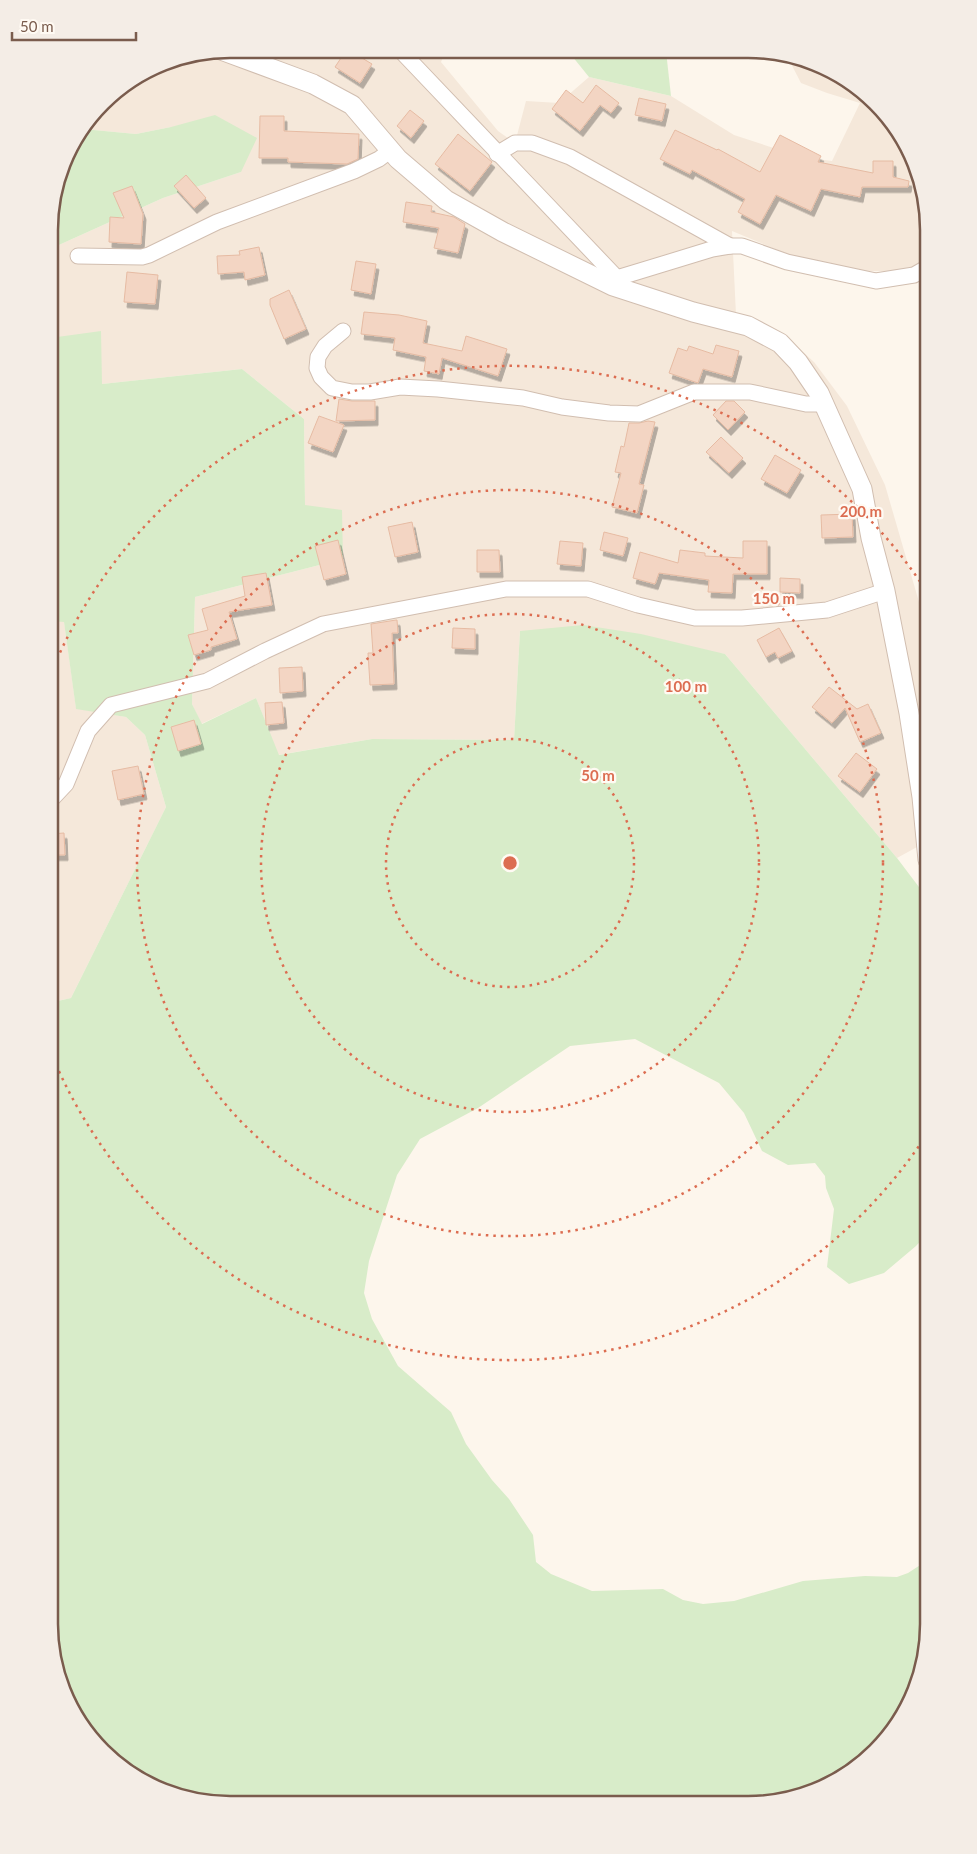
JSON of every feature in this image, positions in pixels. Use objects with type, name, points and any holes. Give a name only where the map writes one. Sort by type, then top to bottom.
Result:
[{"type":"street","points":[[243,58],[313,84],[352,105],[398,159],[446,200],[503,232],[615,282],[694,312],[748,326],[780,343],[798,362],[824,402],[862,489],[910,712],[920,780]]},
{"type":"street","points":[[408,58],[615,282]]},
{"type":"street","points":[[498,154],[515,143],[532,143],[570,157],[730,246]]},
{"type":"street","points":[[78,256],[142,257],[148,255],[226,219],[354,171],[379,159],[391,150]]},
{"type":"street","points":[[615,282],[712,249],[730,246],[742,246],[787,262],[876,281],[914,275],[920,272]]},
{"type":"street","points":[[343,331],[325,346],[318,357],[317,368],[321,377],[332,388],[352,392],[370,392],[400,387],[438,389],[523,398],[562,407],[632,414],[639,414],[694,392],[750,392],[806,404],[824,402]]},
{"type":"street","points":[[58,793],[66,784],[88,732],[111,705],[207,682],[323,624],[506,589],[588,589],[638,605],[695,618],[742,618],[826,610],[885,591]]},
{"type":"shaded area","points":[[443,58],[441,62],[498,131],[515,143],[526,101],[559,103],[589,77],[671,96],[734,135],[801,157],[832,161],[860,103],[801,83],[791,64],[823,75],[861,100],[877,116],[890,134],[902,154],[910,174],[916,196],[919,219],[920,264],[891,271],[845,271],[785,253],[732,231],[736,315],[784,335],[814,362],[847,406],[885,485],[920,605],[920,846],[897,858],[725,654],[520,631],[514,740],[372,739],[278,755],[256,698],[201,724],[192,704],[195,597],[343,559],[305,505],[304,419],[242,369],[102,384],[58,345],[58,245],[163,198],[241,172],[171,127],[136,134],[90,130],[100,116],[116,100],[134,87],[174,67],[207,59]]},
{"type":"shaded area","points":[[58,621],[64,621],[76,708],[126,717],[145,735],[166,807],[71,998],[58,1001]]},
{"type":"green space","points":[[574,58],[667,58],[671,96],[589,77]]},
{"type":"green space","points":[[215,115],[257,138],[241,172],[163,198],[58,245],[59,207],[67,174],[90,130],[136,134]]},
{"type":"green space","points":[[101,331],[102,384],[242,369],[304,419],[305,505],[342,510],[343,559],[195,597],[192,704],[202,724],[256,698],[279,755],[372,739],[514,740],[520,631],[583,625],[641,634],[725,654],[897,858],[920,888],[919,1242],[884,1273],[849,1284],[827,1267],[834,1209],[826,1188],[825,1176],[815,1163],[788,1165],[762,1151],[744,1113],[719,1083],[635,1039],[570,1046],[478,1108],[420,1139],[397,1175],[369,1261],[364,1293],[372,1319],[398,1366],[451,1412],[466,1444],[492,1480],[509,1499],[533,1535],[536,1562],[551,1574],[592,1591],[663,1589],[683,1600],[703,1604],[734,1601],[803,1581],[865,1576],[897,1577],[919,1566],[919,1635],[916,1658],[902,1700],[884,1729],[869,1746],[852,1761],[833,1773],[792,1791],[770,1795],[747,1796],[207,1795],[185,1791],[164,1783],[125,1761],[93,1729],[75,1700],[61,1658],[58,1624],[58,1001],[71,998],[166,807],[145,735],[126,717],[76,709],[64,622],[58,622],[58,337]]},
{"type":"building","points":[[341,58],[362,58],[372,64],[360,83],[335,67]]},
{"type":"building","points":[[596,85],[619,103],[611,113],[600,105],[580,131],[552,109],[566,90],[583,103]]},
{"type":"building","points":[[639,98],[666,104],[662,121],[635,115]]},
{"type":"building","points":[[410,110],[424,121],[411,138],[397,126]]},
{"type":"building","points":[[260,116],[284,116],[284,131],[359,134],[358,159],[347,164],[288,162],[288,158],[259,158]]},
{"type":"building","points":[[675,130],[718,149],[760,172],[780,135],[821,156],[818,162],[873,173],[873,161],[893,161],[893,177],[909,181],[908,187],[862,187],[860,197],[821,189],[811,211],[776,195],[760,224],[738,212],[745,199],[692,170],[690,174],[660,159]]},
{"type":"building","points":[[458,134],[492,162],[470,191],[435,164]]},
{"type":"building","points":[[186,175],[206,198],[194,208],[174,186]]},
{"type":"building","points":[[132,186],[143,214],[141,244],[109,242],[110,217],[124,218],[113,193]]},
{"type":"building","points":[[406,202],[432,206],[431,212],[454,217],[465,224],[458,253],[434,248],[439,228],[403,222]]},
{"type":"building","points":[[259,247],[265,275],[245,280],[244,272],[218,274],[217,256],[240,255],[239,251]]},
{"type":"building","points":[[356,261],[376,264],[371,294],[351,290]]},
{"type":"building","points":[[127,272],[158,275],[155,304],[124,302]]},
{"type":"building","points":[[289,290],[306,329],[284,339],[270,305],[270,299]]},
{"type":"building","points":[[364,312],[399,315],[427,321],[423,343],[462,351],[466,336],[507,349],[498,376],[442,358],[439,374],[424,371],[426,357],[393,350],[395,338],[361,334]]},
{"type":"building","points":[[716,345],[739,351],[732,377],[703,369],[698,383],[669,373],[678,348],[687,351],[689,346],[713,354]]},
{"type":"building","points":[[339,399],[375,401],[375,420],[336,421]]},
{"type":"building","points":[[726,401],[734,401],[745,412],[728,430],[713,415]]},
{"type":"building","points":[[319,416],[344,425],[333,452],[308,443]]},
{"type":"building","points":[[655,422],[639,484],[644,485],[637,513],[612,507],[621,473],[615,472],[621,446],[624,447],[629,423]]},
{"type":"building","points":[[721,437],[743,458],[729,473],[706,452]]},
{"type":"building","points":[[775,455],[801,470],[787,493],[761,479]]},
{"type":"building","points":[[852,514],[853,537],[822,538],[821,515]]},
{"type":"building","points":[[412,522],[418,552],[395,557],[388,527]]},
{"type":"building","points":[[604,532],[628,538],[623,556],[600,550]]},
{"type":"building","points":[[338,540],[346,574],[324,580],[315,546]]},
{"type":"building","points":[[560,541],[583,543],[581,566],[557,564]]},
{"type":"building","points":[[743,541],[767,541],[767,574],[733,574],[732,593],[708,592],[709,580],[659,573],[655,584],[633,578],[640,552],[678,563],[680,550],[705,553],[705,556],[743,558]]},
{"type":"building","points":[[477,550],[499,550],[500,572],[477,572]]},
{"type":"building","points":[[266,573],[272,605],[229,612],[237,639],[211,647],[211,650],[194,655],[188,635],[208,630],[202,609],[245,596],[242,577]]},
{"type":"building","points":[[780,578],[800,579],[800,593],[780,592]]},
{"type":"building","points":[[397,620],[398,633],[392,633],[394,684],[370,685],[368,653],[373,653],[371,624]]},
{"type":"building","points":[[453,628],[475,629],[475,649],[452,648]]},
{"type":"building","points":[[779,628],[792,651],[778,658],[775,652],[766,657],[757,640]]},
{"type":"building","points":[[302,667],[303,691],[280,693],[279,668]]},
{"type":"building","points":[[829,687],[857,709],[868,704],[881,733],[860,742],[845,708],[832,723],[812,707]]},
{"type":"building","points":[[282,702],[284,723],[266,725],[265,703]]},
{"type":"building","points":[[194,720],[201,744],[178,751],[171,727]]},
{"type":"building","points":[[856,753],[877,769],[860,792],[838,776]]},
{"type":"building","points":[[138,766],[144,794],[118,800],[112,771]]},
{"type":"building","points":[[58,833],[64,833],[65,855],[58,855]]}]
